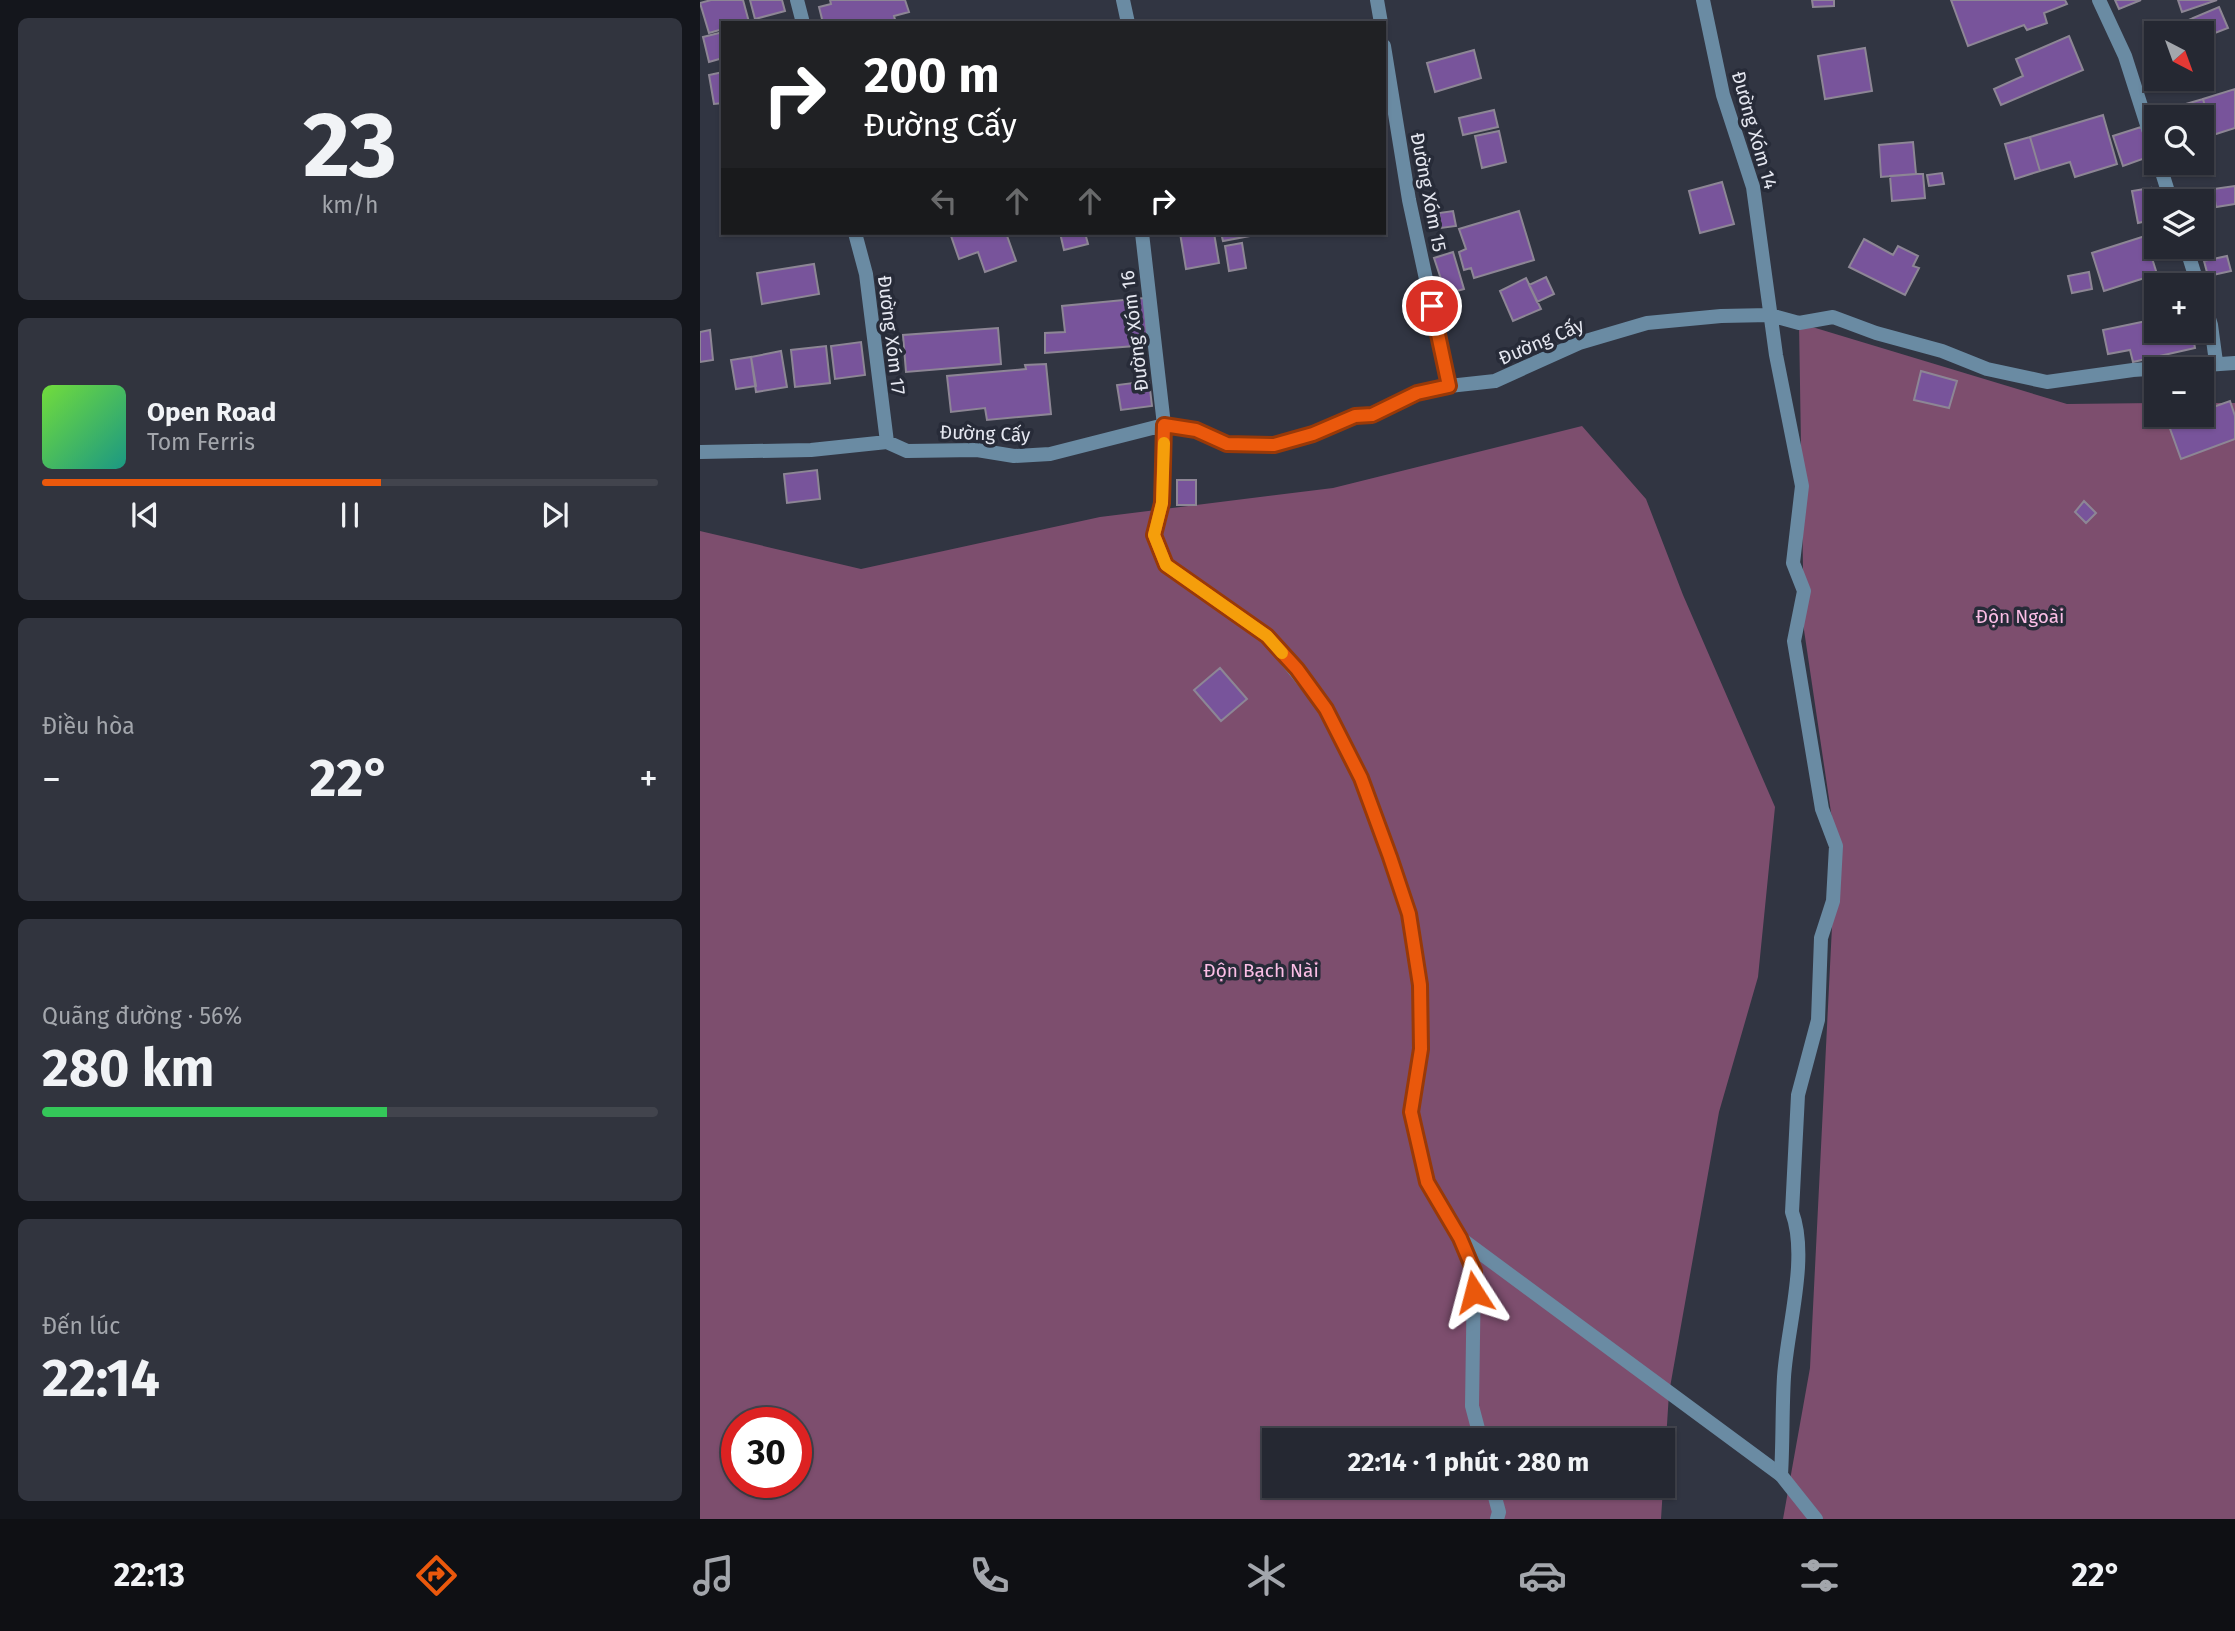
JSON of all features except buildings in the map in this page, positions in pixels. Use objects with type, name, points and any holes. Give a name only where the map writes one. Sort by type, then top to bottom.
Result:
[{"type":"street","points":[[797,0],[802,21]]},
{"type":"street","points":[[1123,0],[1128,21]]},
{"type":"street","points":[[1377,0],[1381,21]]},
{"type":"street","name":"Đường Xóm 14","points":[[1703,0],[1723,94],[1754,187],[1776,355],[1802,485],[1793,563],[1804,591],[1794,641],[1822,809],[1836,846],[1833,901],[1821,938],[1818,1020],[1798,1095],[1792,1212],[1798,1227],[1796,1277],[1784,1378],[1781,1475]]},
{"type":"street","points":[[2099,0],[2125,56],[2144,115]]},
{"type":"street","name":"Đường Xóm 15","points":[[1386,58],[1409,200],[1449,386]]},
{"type":"street","name":"Đường Xóm 17","points":[[856,235],[866,274],[887,442]]},
{"type":"street","name":"Đường Xóm 16","points":[[1142,235],[1164,425],[1162,503],[1154,535],[1166,565],[1267,636],[1297,669],[1326,709],[1361,778],[1409,914],[1420,985],[1421,1049],[1411,1112],[1427,1182],[1460,1238],[1474,1271],[1472,1406],[1478,1428]]},
{"type":"street","name":"Đường Cấy","points":[[700,452],[811,450],[887,442],[907,451],[977,450],[1026,456],[1050,454],[1164,425],[1196,430],[1227,444],[1274,445],[1313,434],[1355,416],[1372,415],[1417,393],[1495,381],[1579,343],[1647,323],[1770,315],[1799,323],[1833,317],[1876,333],[1942,351],[1987,369],[2047,382],[2216,362],[2235,363]]},
{"type":"street","points":[[2214,331],[2235,370]]},
{"type":"street","points":[[2213,343],[2216,362]]},
{"type":"street","points":[[1460,1238],[1781,1475],[1816,1519]]},
{"type":"street","points":[[1495,1498],[1499,1512],[1497,1519]]},
{"type":"green space","name":"Độn Ngoài","points":[[1799,323],[2067,404],[2144,403],[2144,427],[2214,427],[2214,403],[2235,403],[2235,1519],[1783,1519],[1810,1368],[1836,846],[1804,630]]},
{"type":"green space","name":"Độn Bạch Nài","points":[[1582,426],[1646,499],[1683,595],[1775,807],[1758,977],[1719,1112],[1669,1393],[1667,1428],[1262,1428],[1262,1498],[1662,1498],[1661,1519],[700,1519],[700,531],[861,569],[1100,517],[1333,488]]},
{"type":"slow traffic","points":[[1164,443],[1162,503],[1154,535],[1166,565],[1267,636],[1282,653]]},
{"type":"route","points":[[1432,306],[1449,386],[1417,393],[1372,415],[1355,416],[1313,434],[1274,445],[1227,444],[1196,430],[1164,425],[1162,503],[1154,535],[1166,565],[1267,636],[1297,669],[1326,709],[1361,778],[1409,914],[1420,985],[1421,1049],[1411,1112],[1427,1182],[1460,1238],[1474,1271],[1474,1292]]}]
